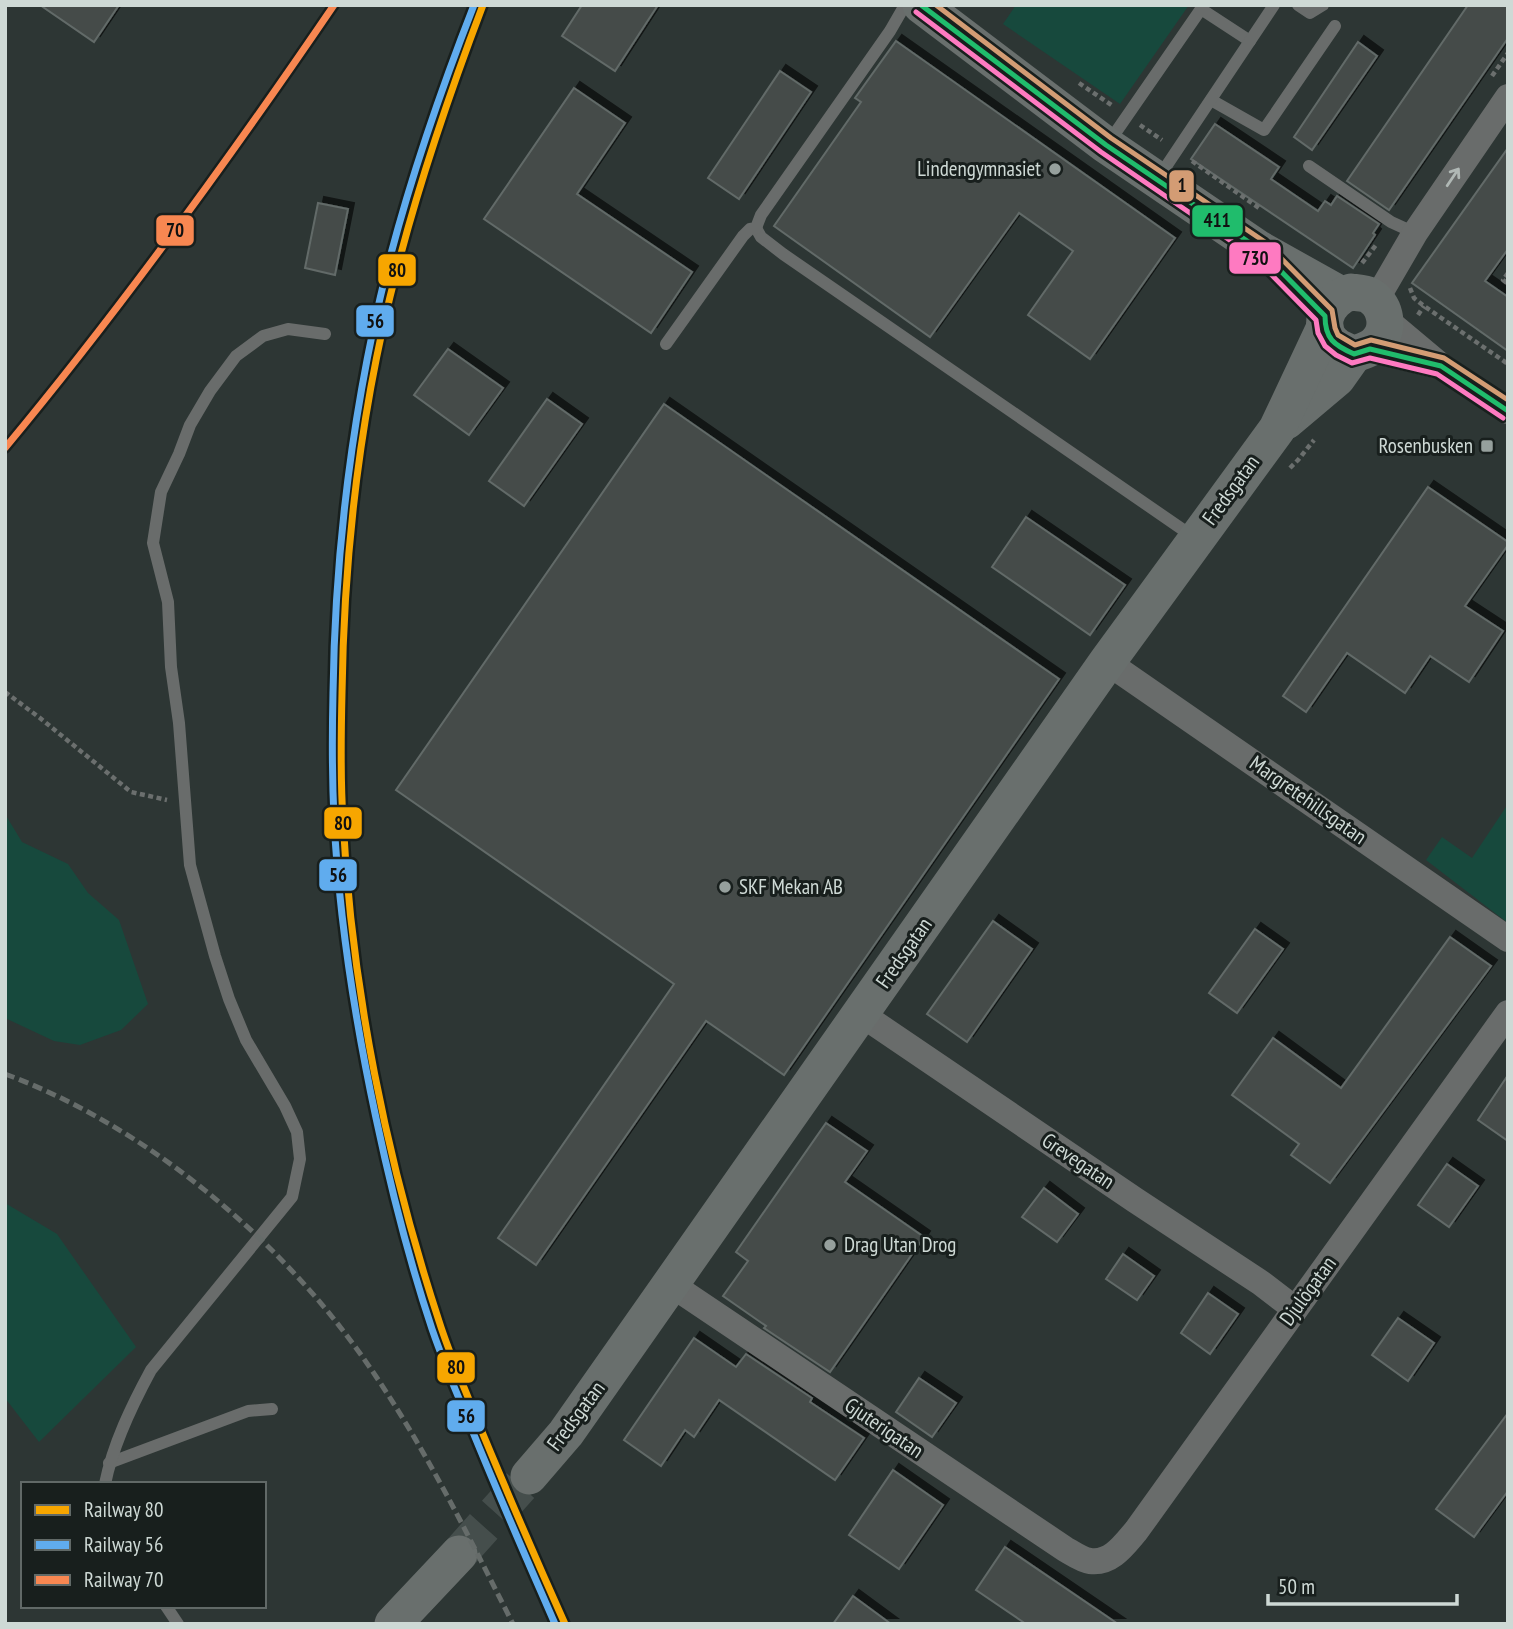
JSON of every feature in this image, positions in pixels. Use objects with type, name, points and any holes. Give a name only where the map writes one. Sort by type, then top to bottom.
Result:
[{"type":"street","points":[[921,5],[1107,145],[1259,249],[1353,319],[1441,366],[1508,411]]},
{"type":"street","name":"Fredsgatan","points":[[530,1476],[566,1433],[672,1284],[1196,538],[1277,429],[1337,378],[1368,275],[1415,233],[1508,97]]},
{"type":"street","name":"Margretehillsgatan","points":[[1107,662],[1508,939]]},
{"type":"street","name":"Djulögatan","points":[[1100,1561],[1118,1553],[1136,1531],[1508,1013]]},
{"type":"street","name":"Grevegatan","points":[[861,1014],[1261,1283],[1295,1309]]},
{"type":"street","name":"Gjuterigatan","points":[[672,1284],[1065,1549],[1089,1562],[1100,1561]]},
{"type":"street","points":[[393,1624],[459,1554]]},
{"type":"lane","points":[[905,5],[890,31],[761,215],[757,233],[783,254],[1196,538]]},
{"type":"lane","points":[[1157,180],[1274,5]]},
{"type":"lane","points":[[1298,5],[1310,13],[1323,5]]},
{"type":"lane","points":[[1107,145],[1200,9],[1250,41]]},
{"type":"lane","points":[[1210,100],[1264,130],[1335,26]]},
{"type":"lane","points":[[1309,166],[1391,222],[1415,233]]},
{"type":"lane","points":[[666,344],[743,236],[750,229],[756,228]]},
{"type":"lane","points":[[105,1482],[109,1463],[136,1397],[151,1370],[292,1197],[300,1158],[297,1132],[285,1106],[246,1040],[229,999],[190,864],[179,723],[171,667],[168,602],[153,543],[161,492],[190,425],[236,356],[263,336],[288,329],[325,334]]},
{"type":"lane","points":[[109,1463],[248,1411],[272,1409]]},
{"type":"lane","points":[[167,1608],[178,1624]]},
{"type":"path","points":[[1508,273],[1503,280],[1508,284]]},
{"type":"path","points":[[1406,279],[1414,298],[1508,364]]},
{"type":"path","points":[[5,692],[131,792],[184,804]]},
{"type":"green space","points":[[1016,5],[1189,5],[1120,104],[1003,24]]},
{"type":"green space","points":[[1508,804],[1508,923],[1426,860],[1442,837],[1472,858]]},
{"type":"green space","points":[[5,814],[22,842],[68,864],[88,893],[119,920],[148,1004],[121,1030],[80,1045],[54,1041],[5,1018]]},
{"type":"green space","points":[[5,1203],[57,1234],[136,1347],[39,1442],[5,1398]]},
{"type":"building","points":[[40,5],[119,5],[94,42]]},
{"type":"building","points":[[582,5],[658,5],[615,71],[562,36]]},
{"type":"building","points":[[1468,5],[1508,5],[1508,38],[1389,210],[1347,181]]},
{"type":"building","points":[[896,41],[1175,238],[1090,359],[1028,315],[1073,251],[1019,213],[930,337],[774,226],[861,102],[855,98]]},
{"type":"building","points":[[1358,42],[1377,56],[1312,150],[1294,137]]},
{"type":"building","points":[[780,71],[811,92],[739,199],[708,178]]},
{"type":"building","points":[[574,88],[625,123],[577,194],[692,272],[651,333],[484,219]]},
{"type":"building","points":[[1215,124],[1279,167],[1271,179],[1318,211],[1325,201],[1331,205],[1337,196],[1379,224],[1373,233],[1375,235],[1353,268],[1191,159]]},
{"type":"building","points":[[1508,148],[1508,249],[1485,281],[1508,297],[1508,351],[1412,283]]},
{"type":"building","points":[[318,203],[348,209],[335,275],[305,268]]},
{"type":"building","points":[[448,349],[503,388],[469,435],[414,395]]},
{"type":"building","points":[[547,399],[582,424],[524,506],[489,481]]},
{"type":"building","name":"SKF Mekan AB","points":[[664,404],[1059,679],[784,1075],[706,1021],[536,1265],[498,1238],[674,984],[396,790]]},
{"type":"building","points":[[1428,487],[1508,542],[1465,606],[1503,631],[1469,682],[1430,656],[1405,693],[1347,653],[1306,712],[1283,696]]},
{"type":"building","points":[[1026,517],[1125,585],[1090,635],[992,567]]},
{"type":"building","points":[[993,921],[1032,949],[967,1042],[927,1014]]},
{"type":"building","points":[[1255,929],[1283,949],[1237,1013],[1209,993]]},
{"type":"building","points":[[1450,937],[1491,966],[1330,1183],[1291,1155],[1299,1144],[1232,1095],[1273,1038],[1341,1088]]},
{"type":"building","points":[[1508,1075],[1508,1141],[1478,1120]]},
{"type":"building","name":"Drag Utan Drog","points":[[826,1123],[867,1151],[845,1182],[924,1237],[830,1372],[764,1328],[766,1326],[723,1296],[748,1261],[736,1252]]},
{"type":"building","points":[[1447,1164],[1478,1186],[1449,1227],[1418,1205]]},
{"type":"building","points":[[1044,1188],[1078,1214],[1057,1242],[1022,1217]]},
{"type":"building","points":[[1123,1254],[1154,1276],[1137,1300],[1106,1279]]},
{"type":"building","points":[[1208,1293],[1238,1314],[1210,1354],[1181,1333]]},
{"type":"building","points":[[1398,1318],[1434,1343],[1408,1381],[1372,1355]]},
{"type":"building","points":[[694,1338],[736,1367],[746,1354],[812,1398],[810,1402],[864,1438],[835,1480],[719,1400],[694,1437],[685,1430],[661,1466],[624,1440]]},
{"type":"building","points":[[919,1378],[956,1403],[932,1437],[896,1412]]},
{"type":"building","points":[[1508,1413],[1508,1491],[1474,1537],[1436,1509]]},
{"type":"building","points":[[893,1470],[943,1505],[899,1569],[849,1535]]},
{"type":"building","points":[[1005,1547],[1118,1624],[1026,1624],[976,1590]]},
{"type":"building","points":[[853,1596],[891,1624],[833,1624]]},
{"type":"tunnel","points":[[459,1554],[529,1476]]},
{"type":"railway","points":[[5,1074],[107,1122],[155,1153],[202,1188],[287,1266],[325,1308],[359,1352],[402,1417],[441,1485],[513,1624]]},
{"type":"rail line","name":"70","points":[[5,448],[175,231],[334,5]]},
{"type":"rail line","name":"56","points":[[474,5],[406,202],[387,269],[365,373],[348,479],[337,586],[333,709],[334,819],[344,932],[355,1007],[368,1081],[408,1251],[444,1362],[555,1624]]},
{"type":"rail line","name":"80","points":[[483,5],[447,103],[416,202],[373,373],[357,479],[346,586],[341,724],[342,803],[347,882],[363,1010],[403,1199],[420,1261],[452,1357],[565,1624]]},
{"type":"transit line","name":"411","points":[[921,5],[1106,145],[1259,249],[1325,316],[1329,336],[1341,348],[1354,354],[1370,349],[1441,366],[1508,411]]},
{"type":"transit line","name":"1","points":[[936,5],[1111,138],[1265,242],[1332,310],[1338,335],[1355,345],[1371,340],[1444,358],[1508,400]]},
{"type":"transit line","name":"730","points":[[916,12],[1101,152],[1253,256],[1316,320],[1318,333],[1325,346],[1336,355],[1352,363],[1370,358],[1437,374],[1503,418]]},
{"type":"place","name":"Lindengymnasiet","points":[[1055,169]]},
{"type":"place","name":"Rosenbusken","points":[[1487,446]]},
{"type":"place","name":"SKF Mekan AB","points":[[725,887]]},
{"type":"place","name":"Drag Utan Drog","points":[[830,1245]]}]
